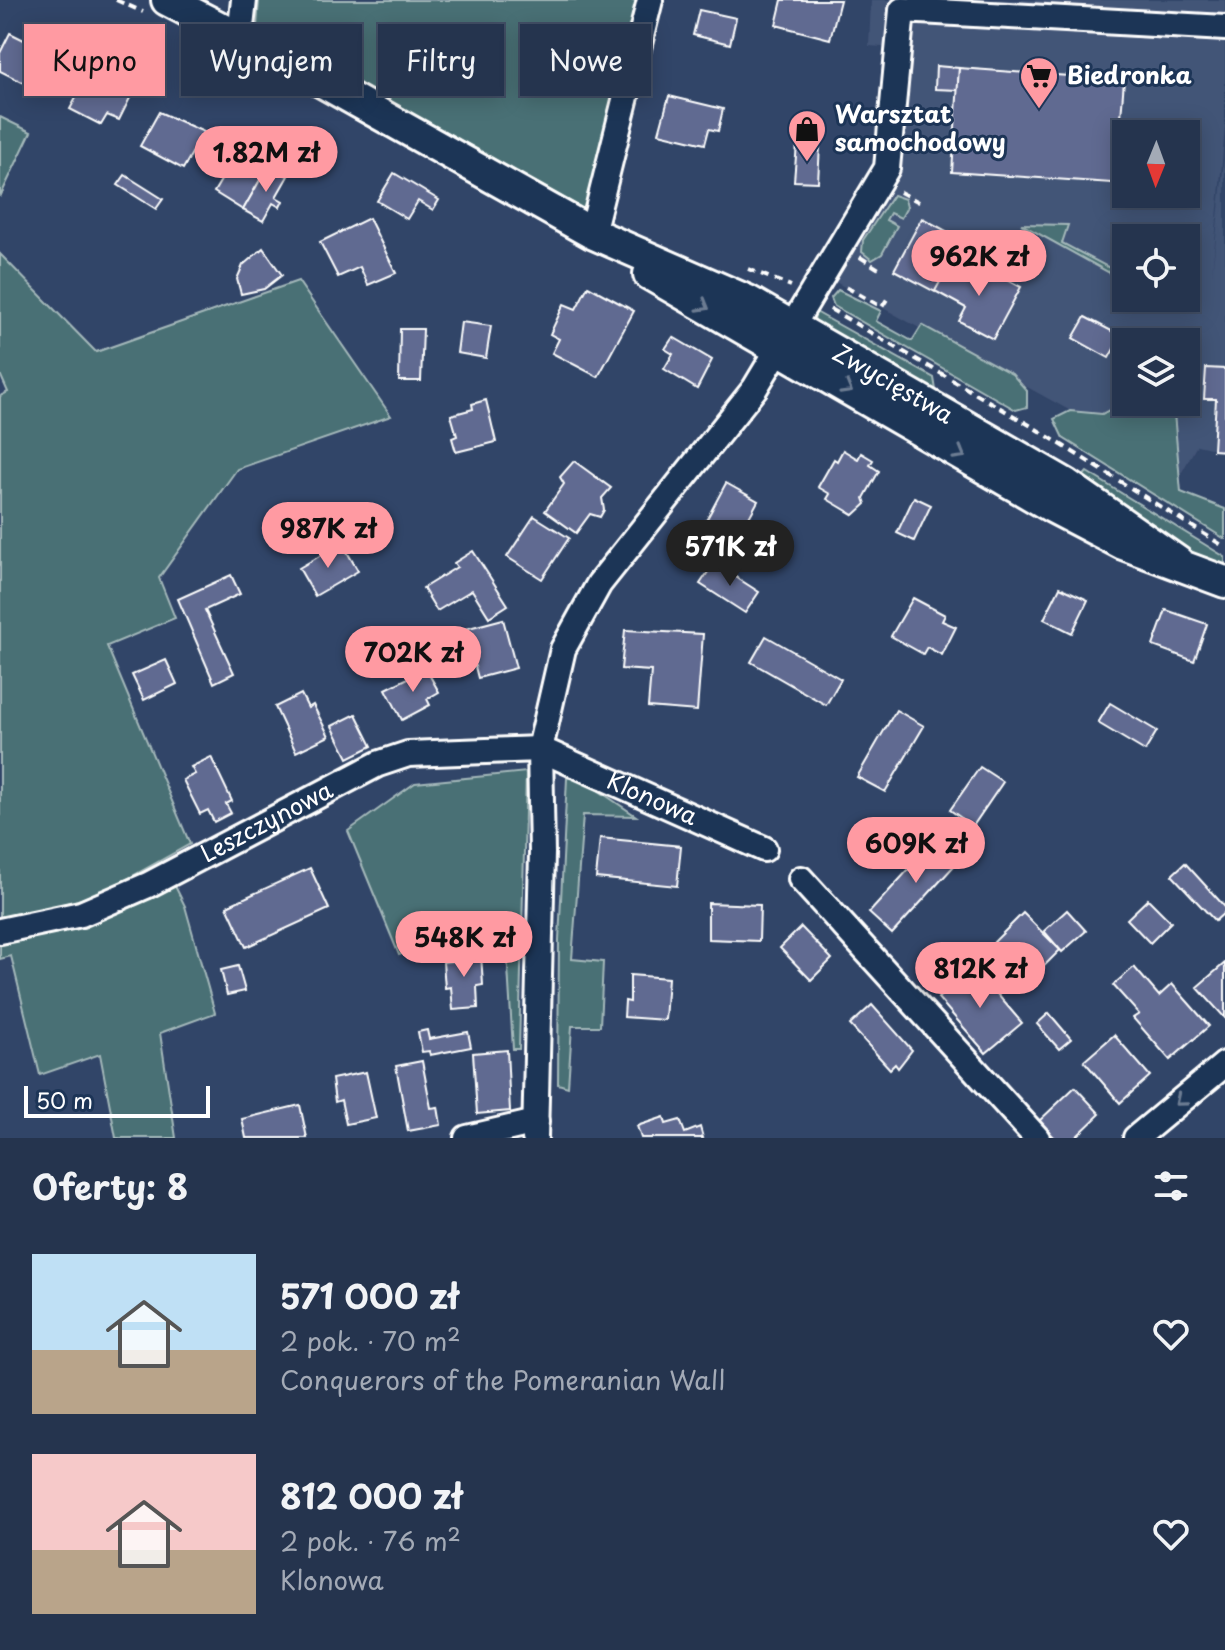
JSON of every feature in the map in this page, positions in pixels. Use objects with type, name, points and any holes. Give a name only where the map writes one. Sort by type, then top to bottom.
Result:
[{"type":"main road","name":"Zwycięstwa","points":[[167,0],[216,24]]},
{"type":"main road","name":"Zwycięstwa","points":[[347,96],[592,233],[638,268],[786,338],[1010,468],[1131,527],[1178,562],[1225,582]]},
{"type":"street","points":[[241,24],[244,0]]},
{"type":"street","points":[[592,233],[650,0]]},
{"type":"street","points":[[467,1138],[535,1130],[542,853],[540,749],[563,649],[599,584],[755,388],[887,168],[902,10],[1225,28]]},
{"type":"street","name":"Klonowa","points":[[540,749],[764,849]]},
{"type":"street","name":"Leszczynowa","points":[[0,931],[81,914],[134,891],[378,764],[408,754],[540,749]]},
{"type":"street","points":[[801,879],[1037,1138]]},
{"type":"street","points":[[1136,1138],[1225,1064]]},
{"type":"path","points":[[757,271],[1046,435],[1225,547]]},
{"type":"path","points":[[846,287],[882,307],[889,296]]},
{"type":"shaded area","points":[[871,0],[1225,0],[1225,127],[1212,276],[1225,151],[1225,451],[1197,445],[1182,472],[832,280],[902,164],[910,49],[869,46]]},
{"type":"green space","points":[[259,0],[638,0],[632,24],[520,24],[520,96],[615,96],[587,211],[381,96],[504,96],[504,24],[378,24],[378,94],[362,86],[362,24],[257,24]]},
{"type":"green space","points":[[0,117],[31,132],[0,197]]},
{"type":"green space","points":[[893,195],[905,199],[907,207],[901,218],[890,213],[886,220],[897,226],[882,254],[872,260],[862,252],[863,240]]},
{"type":"green space","points":[[1021,224],[1068,225],[1062,243],[1112,269],[1112,274]]},
{"type":"green space","points":[[0,254],[96,352],[298,281],[391,416],[237,469],[159,578],[175,618],[107,646],[190,844],[100,894],[0,921],[0,396],[8,392],[0,374]]},
{"type":"green space","points":[[838,290],[881,311],[876,321],[912,341],[922,325],[1012,374],[1027,391],[1027,407],[1016,410],[834,306],[831,298]]},
{"type":"green space","points":[[814,311],[934,378],[936,390],[904,376],[815,326]]},
{"type":"green space","points":[[1112,409],[1112,416],[1174,416],[1181,492],[1225,509],[1225,539],[1063,438],[1054,419],[1070,411],[1102,414]]},
{"type":"green space","points":[[1087,472],[1225,557],[1225,568],[1183,550],[1077,483]]},
{"type":"green space","points":[[526,772],[519,1049],[513,1049],[505,918],[399,955],[348,831],[415,783]]},
{"type":"green space","points":[[567,778],[580,778],[636,816],[583,815],[572,959],[603,962],[600,1026],[572,1026],[568,1087],[558,1084],[559,940]]},
{"type":"green space","points":[[175,886],[185,906],[215,1013],[160,1033],[176,1138],[116,1138],[100,1054],[40,1075],[11,956],[0,959],[0,943],[103,916]]},
{"type":"building","points":[[782,0],[840,0],[830,39],[776,25]]},
{"type":"building","points":[[699,10],[736,18],[730,44],[693,35]]},
{"type":"building","points":[[10,33],[24,40],[24,83],[0,71],[0,53]]},
{"type":"building","points":[[936,66],[959,68],[958,90],[935,89]]},
{"type":"building","name":"Biedronka","points":[[959,68],[1124,80],[1121,120],[1112,120],[1112,183],[952,172]]},
{"type":"building","points":[[77,96],[131,96],[119,120],[107,115],[101,125],[70,109]]},
{"type":"building","points":[[669,96],[723,109],[718,131],[709,129],[705,144],[659,133]]},
{"type":"building","points":[[159,112],[204,132],[183,169],[140,146]]},
{"type":"building","name":"Warsztat samochodowy","points":[[797,144],[820,145],[818,182],[794,181]]},
{"type":"building","points":[[249,155],[268,166],[243,210],[214,192],[227,170],[238,175]]},
{"type":"building","points":[[268,166],[288,176],[276,197],[283,201],[280,207],[273,203],[263,221],[243,210]]},
{"type":"building","points":[[394,173],[439,200],[433,210],[418,201],[407,219],[377,201]]},
{"type":"building","points":[[125,175],[163,199],[156,209],[118,185]]},
{"type":"building","points":[[369,218],[396,273],[368,285],[360,267],[338,277],[320,242]]},
{"type":"building","points":[[922,218],[963,240],[935,292],[894,270]]},
{"type":"building","points":[[1008,231],[1028,242],[1015,266],[995,255]]},
{"type":"building","points":[[263,248],[282,275],[264,289],[241,294],[237,279],[243,265]]},
{"type":"building","points":[[951,262],[982,279],[987,269],[1021,287],[993,339],[959,321],[966,308],[935,291]]},
{"type":"building","points":[[588,286],[634,311],[598,377],[552,353],[559,339],[550,334],[564,304],[576,309]]},
{"type":"building","points":[[1085,317],[1112,331],[1112,352],[1109,358],[1073,338]]},
{"type":"building","points":[[461,322],[491,326],[486,358],[457,353]]},
{"type":"building","points":[[400,329],[423,329],[421,381],[399,381]]},
{"type":"building","points":[[673,337],[712,360],[697,389],[664,369],[673,354],[665,349]]},
{"type":"building","points":[[1206,368],[1225,369],[1225,451],[1213,450],[1216,399],[1204,399]]},
{"type":"building","points":[[486,400],[496,442],[456,452],[452,438],[457,436],[451,415],[473,409],[472,404]]},
{"type":"building","points":[[843,450],[858,459],[861,453],[873,460],[870,465],[879,471],[864,498],[866,504],[854,515],[827,499],[830,494],[818,487],[834,459],[837,461]]},
{"type":"building","points":[[574,461],[611,488],[602,498],[604,510],[600,517],[590,514],[576,533],[545,511],[564,484],[560,477]]},
{"type":"building","points":[[726,483],[758,501],[732,549],[700,532]]},
{"type":"building","points":[[914,497],[931,505],[914,541],[897,533]]},
{"type":"building","points":[[534,516],[569,538],[542,579],[507,557]]},
{"type":"building","points":[[342,543],[358,571],[315,596],[299,568]]},
{"type":"building","points":[[473,551],[508,605],[489,617],[472,590],[437,611],[423,588],[457,567],[454,563]]},
{"type":"building","points":[[714,563],[759,592],[745,613],[700,584]]},
{"type":"building","points":[[231,575],[240,594],[205,610],[234,673],[214,683],[178,599]]},
{"type":"building","points":[[1060,587],[1088,600],[1072,633],[1044,619]]},
{"type":"building","points":[[913,598],[945,615],[942,621],[956,627],[942,655],[927,647],[923,654],[891,636]]},
{"type":"building","points":[[1166,610],[1207,624],[1194,661],[1153,646]]},
{"type":"building","points":[[503,619],[516,668],[478,678],[465,629]]},
{"type":"building","points":[[625,630],[703,634],[697,711],[648,707],[651,671],[621,669]]},
{"type":"building","points":[[766,636],[841,679],[826,705],[751,662]]},
{"type":"building","points":[[166,660],[177,684],[144,700],[132,675]]},
{"type":"building","points":[[426,669],[439,692],[427,699],[430,705],[402,720],[386,689]]},
{"type":"building","points":[[301,694],[308,708],[313,705],[329,736],[296,752],[275,707]]},
{"type":"building","points":[[1110,703],[1157,731],[1145,751],[1098,723]]},
{"type":"building","points":[[896,710],[924,726],[885,792],[857,777]]},
{"type":"building","points":[[356,714],[372,746],[348,758],[332,726]]},
{"type":"building","points":[[211,757],[232,801],[226,804],[231,813],[214,822],[208,810],[200,814],[183,780],[195,774],[191,767]]},
{"type":"building","points":[[980,767],[1003,782],[973,826],[950,810]]},
{"type":"building","points":[[939,836],[962,857],[892,934],[869,913]]},
{"type":"building","points":[[600,838],[681,846],[677,886],[596,878]]},
{"type":"building","points":[[1185,863],[1225,907],[1225,912],[1215,921],[1172,875]]},
{"type":"building","points":[[310,868],[329,909],[246,947],[227,906]]},
{"type":"building","points":[[1148,899],[1171,922],[1150,943],[1127,919]]},
{"type":"building","points":[[708,903],[760,905],[759,941],[708,939]]},
{"type":"building","points":[[1067,910],[1086,931],[1062,952],[1044,931]]},
{"type":"building","points":[[1023,913],[1060,950],[1025,985],[988,948]]},
{"type":"building","points":[[801,927],[832,959],[811,980],[780,948]]},
{"type":"building","points":[[464,950],[468,954],[481,954],[483,985],[477,986],[478,1008],[453,1010],[451,987],[445,988],[443,962],[453,961],[457,951]]},
{"type":"building","points":[[1225,963],[1225,1018],[1197,987]]},
{"type":"building","points":[[238,966],[245,991],[227,995],[221,970]]},
{"type":"building","points":[[974,967],[1022,1023],[986,1053],[938,998]]},
{"type":"building","points":[[1134,967],[1159,996],[1172,984],[1209,1026],[1170,1060],[1133,1018],[1139,1014],[1113,985]]},
{"type":"building","points":[[630,975],[668,978],[665,1020],[624,1017],[625,1001],[630,1002]]},
{"type":"building","points":[[872,1005],[912,1050],[898,1068],[895,1064],[890,1069],[850,1025]]},
{"type":"building","points":[[1049,1013],[1071,1039],[1059,1049],[1037,1024]]},
{"type":"building","points":[[427,1030],[429,1039],[468,1032],[471,1047],[430,1055],[429,1051],[422,1052],[418,1032]]},
{"type":"building","points":[[1114,1035],[1150,1076],[1120,1103],[1084,1061]]},
{"type":"building","points":[[507,1050],[510,1111],[477,1114],[473,1053]]},
{"type":"building","points":[[422,1061],[431,1108],[438,1107],[441,1125],[408,1131],[396,1066]]},
{"type":"building","points":[[366,1072],[376,1118],[346,1124],[341,1100],[335,1102],[332,1079]]},
{"type":"building","points":[[1075,1087],[1100,1114],[1075,1138],[1055,1138],[1039,1121]]},
{"type":"building","points":[[300,1105],[307,1138],[246,1138],[242,1119]]},
{"type":"building","points":[[664,1117],[666,1124],[680,1120],[685,1133],[700,1127],[703,1138],[641,1138],[637,1126]]},
{"type":"place","name":"Biedronka","points":[[1039,110]]},
{"type":"place","name":"Warsztat samochodowy","points":[[807,163]]}]
